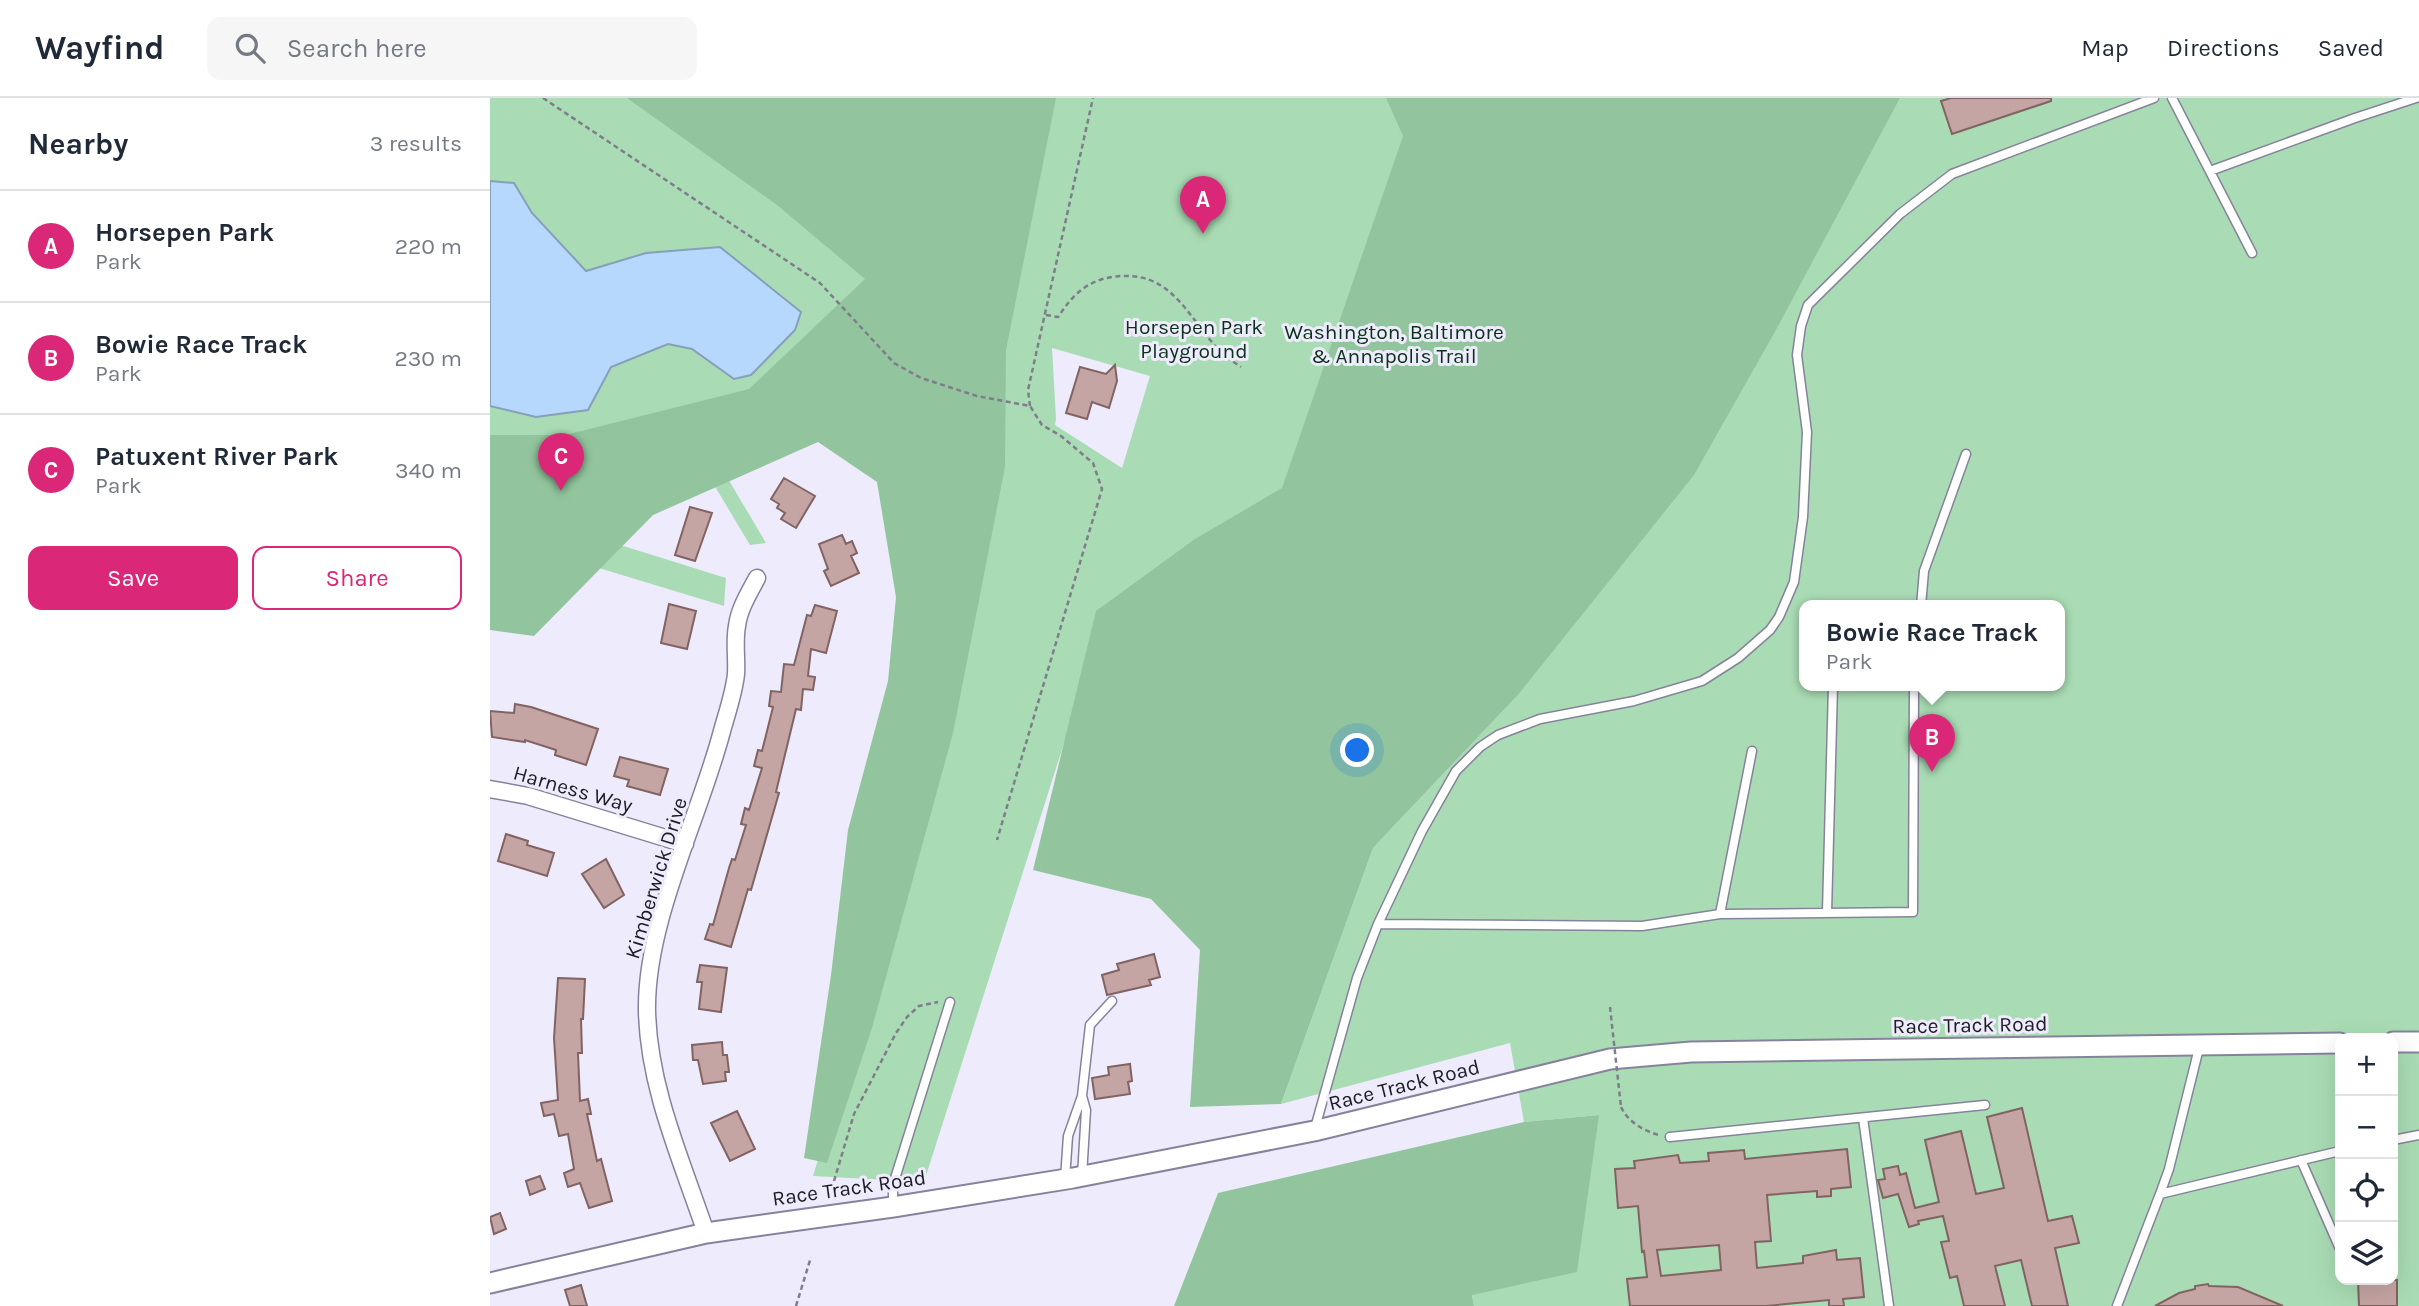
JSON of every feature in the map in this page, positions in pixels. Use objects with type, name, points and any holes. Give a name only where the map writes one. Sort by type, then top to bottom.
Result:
[{"type":"street","name":"Kimberwick Drive","points":[[706,1233],[656,1083],[647,1015],[651,960],[685,844],[708,780],[736,675],[737,625],[745,600],[757,578]]},
{"type":"street","name":"Harness Way","points":[[490,789],[528,796],[685,844]]},
{"type":"street","points":[[2398,1042],[2419,1042]]},
{"type":"street","name":"Race Track Road","points":[[490,1283],[706,1233],[892,1207],[1074,1177],[1314,1131],[1598,1062],[1639,1055],[1718,1051],[2335,1043]]},
{"type":"lane","points":[[1314,1131],[1357,978],[1378,924],[1422,831],[1456,771],[1480,747],[1498,735],[1540,719],[1634,701],[1702,681],[1738,658],[1770,630],[1794,582],[1800,542],[1807,432],[1797,355],[1801,326],[1808,305],[1900,214],[1952,174],[2154,98]]},
{"type":"lane","points":[[2172,98],[2252,253]]},
{"type":"lane","points":[[2210,171],[2416,98]]},
{"type":"lane","points":[[1921,600],[1924,571],[1966,454]]},
{"type":"lane","points":[[1827,912],[1833,691]]},
{"type":"lane","points":[[1378,924],[1642,926],[1720,914],[1913,912],[1914,691]]},
{"type":"lane","points":[[1720,914],[1752,751]]},
{"type":"lane","points":[[1074,1177],[1068,1136],[1083,1096],[1090,1026],[1112,1001]]},
{"type":"lane","points":[[892,1207],[893,1185],[950,1002]]},
{"type":"lane","points":[[2117,1306],[2169,1169],[2200,1044]]},
{"type":"lane","points":[[1074,1177],[1086,1110],[1083,1096]]},
{"type":"lane","points":[[1670,1137],[1985,1105]]},
{"type":"lane","points":[[1863,1118],[1889,1306]]},
{"type":"lane","points":[[2398,1139],[2419,1135]]},
{"type":"lane","points":[[2160,1194],[2335,1152]]},
{"type":"lane","points":[[2301,1160],[2335,1238]]},
{"type":"path","points":[[543,98],[820,283],[894,363],[921,378],[977,397],[1030,407]]},
{"type":"path","points":[[997,840],[1102,489],[1094,463],[1061,436],[1042,425],[1030,407],[1028,390],[1093,98]]},
{"type":"path","points":[[1045,315],[1058,317],[1079,290],[1092,282],[1123,276],[1138,277],[1153,281],[1173,294],[1221,353],[1241,367]]},
{"type":"path","points":[[834,1181],[854,1114],[896,1033],[919,1006],[932,1002],[950,1002]]},
{"type":"path","points":[[1610,1006],[1621,1107],[1626,1117],[1649,1132],[1670,1137]]},
{"type":"path","points":[[796,1306],[811,1257]]},
{"type":"green space","name":"Washington, Baltimore & Annapolis Trail","points":[[490,98],[1798,98],[1096,643],[924,1182],[813,1176],[911,851],[929,663],[868,418],[708,445],[766,543],[750,545],[695,453],[569,529],[726,578],[724,606],[510,541],[490,546]],"holes":[[[1052,348],[1150,376],[1122,468],[1055,425]]]},
{"type":"green space","points":[[627,98],[1056,98],[1006,350],[1005,467],[953,733],[872,1028],[827,1163],[804,1158],[831,975],[848,830],[888,681],[896,597],[877,482],[818,442],[653,515],[534,636],[490,630],[490,435],[565,435],[749,389],[865,279],[777,205]]},
{"type":"green space","points":[[1386,98],[1900,98],[1777,328],[1694,475],[1517,696],[1373,848],[1281,1104],[1190,1107],[1200,950],[1151,899],[1033,870],[1096,611],[1195,539],[1282,488],[1403,136]]},
{"type":"green space","points":[[1900,98],[2419,98],[2419,1306],[1474,1306],[1472,1295],[1599,1115],[1524,1122],[1510,1043],[1281,1104],[1373,848],[1517,696]]},
{"type":"green space","points":[[1599,1115],[1577,1272],[1472,1295],[1474,1306],[1174,1306],[1218,1193],[1524,1122]]},
{"type":"water","points":[[490,181],[514,183],[532,213],[586,271],[646,253],[720,247],[801,312],[795,330],[751,375],[734,379],[692,349],[668,344],[611,367],[588,410],[536,417],[490,406]]},
{"type":"building","points":[[1951,98],[2051,98],[2051,101],[1952,134],[1941,101]]},
{"type":"building","points":[[1115,365],[1117,381],[1109,408],[1092,402],[1087,419],[1066,413],[1080,367],[1106,374]]},
{"type":"building","points":[[784,478],[815,496],[796,528],[781,519],[785,513],[777,508],[779,504],[771,499]]},
{"type":"building","points":[[690,507],[712,513],[695,561],[675,555]]},
{"type":"building","points":[[842,535],[846,544],[852,541],[857,553],[851,556],[859,573],[831,586],[824,571],[828,569],[819,544]]},
{"type":"building","points":[[669,604],[696,611],[687,649],[661,643]]},
{"type":"building","points":[[815,605],[837,611],[826,653],[811,649],[808,676],[815,677],[813,690],[803,689],[801,710],[796,709],[776,792],[779,793],[751,890],[748,889],[731,947],[705,939],[710,924],[713,925],[732,859],[735,860],[746,825],[741,824],[745,808],[749,810],[762,768],[754,766],[758,750],[762,751],[773,707],[769,706],[771,691],[781,692],[784,664],[794,665],[807,615],[811,616]]},
{"type":"building","points":[[515,704],[598,729],[586,765],[555,755],[556,750],[525,740],[492,737],[490,711],[514,713]]},
{"type":"building","points":[[620,757],[668,769],[660,795],[627,786],[629,780],[614,776]]},
{"type":"building","points":[[506,834],[528,841],[527,845],[554,853],[547,876],[498,861]]},
{"type":"building","points":[[606,859],[624,895],[604,908],[582,874]]},
{"type":"building","points":[[1154,954],[1160,977],[1149,980],[1151,985],[1107,995],[1102,975],[1119,970],[1117,964]]},
{"type":"building","points":[[700,965],[727,968],[721,1012],[699,1009],[702,982],[697,982]]},
{"type":"building","points":[[558,978],[585,979],[581,1019],[582,1053],[578,1053],[580,1101],[588,1099],[591,1114],[587,1114],[597,1161],[601,1159],[612,1201],[589,1208],[580,1183],[568,1187],[564,1173],[574,1169],[568,1134],[559,1136],[554,1114],[544,1116],[541,1103],[558,1100],[554,1038]]},
{"type":"building","points":[[722,1042],[729,1072],[725,1072],[726,1081],[703,1084],[698,1060],[693,1060],[692,1045]]},
{"type":"building","points":[[1130,1064],[1130,1094],[1095,1099],[1092,1078],[1109,1075],[1108,1067]]},
{"type":"building","points":[[2022,1108],[2048,1221],[2072,1216],[2079,1243],[2055,1248],[2068,1306],[2032,1306],[2021,1260],[1995,1266],[2005,1306],[1964,1306],[1957,1276],[1950,1278],[1941,1242],[1949,1241],[1943,1216],[1918,1221],[1919,1224],[1909,1227],[1898,1194],[1883,1198],[1878,1180],[1885,1179],[1883,1169],[1898,1166],[1900,1175],[1906,1173],[1915,1208],[1939,1202],[1925,1140],[1961,1131],[1976,1194],[2004,1188],[1987,1117]]},
{"type":"building","points":[[737,1111],[755,1149],[730,1161],[711,1123]]},
{"type":"building","points":[[1847,1149],[1851,1187],[1831,1189],[1831,1196],[1817,1197],[1817,1191],[1767,1195],[1771,1241],[1755,1242],[1757,1268],[1803,1263],[1803,1256],[1836,1250],[1837,1260],[1860,1258],[1864,1297],[1843,1299],[1844,1306],[1829,1306],[1829,1300],[1766,1306],[1630,1306],[1627,1279],[1647,1277],[1638,1206],[1618,1208],[1615,1169],[1635,1168],[1634,1161],[1678,1155],[1680,1163],[1709,1161],[1708,1153],[1744,1150],[1745,1159]],"holes":[[[1719,1245],[1721,1270],[1661,1276],[1657,1250]]]},
{"type":"building","points":[[540,1176],[545,1189],[530,1195],[526,1181]]},
{"type":"building","points":[[500,1213],[506,1229],[494,1234],[490,1217]]},
{"type":"building","points":[[2208,1284],[2238,1287],[2283,1306],[2155,1306],[2179,1293],[2195,1289],[2195,1286]]},
{"type":"building","points":[[581,1285],[587,1306],[570,1306],[565,1290]]},
{"type":"building","points":[[2358,1285],[2397,1285],[2397,1306],[2359,1306]]},
{"type":"place","name":"Horsepen Park","points":[[1203,234]]},
{"type":"place","name":"Patuxent River Park","points":[[561,491]]},
{"type":"place","name":"Bowie Race Track","points":[[1932,772]]},
{"type":"park label","name":"Horsepen Park Playground","points":[[1194,339]]}]
